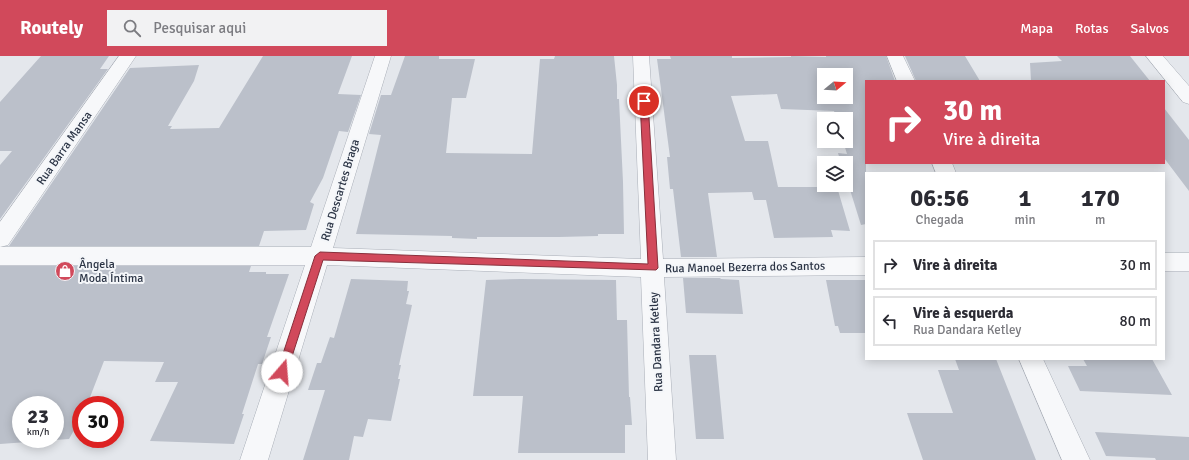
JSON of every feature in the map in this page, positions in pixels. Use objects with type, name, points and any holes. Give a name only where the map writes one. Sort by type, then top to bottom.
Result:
[{"type":"street","name":"Rua Barra Mansa","points":[[0,239],[128,56]]},
{"type":"street","name":"Rua Descartes Braga","points":[[254,460],[320,256],[382,56]]},
{"type":"street","name":"Rua Dandara Ketley","points":[[641,56],[662,460]]},
{"type":"street","points":[[895,56],[906,80]]},
{"type":"street","points":[[1154,56],[1189,98]]},
{"type":"street","name":"Rua Manoel Bezerra dos Santos","points":[[0,256],[320,256],[653,268],[865,266]]},
{"type":"street","points":[[1165,262],[1189,262]]},
{"type":"street","points":[[1031,360],[1076,460]]},
{"type":"building","points":[[41,56],[109,56],[100,69],[108,69],[0,219],[0,165],[12,151],[0,151],[0,102]]},
{"type":"building","points":[[263,56],[352,56],[338,94],[361,95],[348,132],[339,131],[323,178],[310,202],[314,204],[306,230],[264,231],[259,246],[9,246],[130,68],[199,65],[194,81],[168,126],[172,126],[170,129],[219,128]]},
{"type":"building","points":[[405,56],[439,56],[439,59],[475,59],[466,98],[452,98],[446,153],[532,154],[540,59],[554,59],[555,56],[614,56],[617,99],[619,99],[624,234],[559,237],[477,237],[477,239],[452,238],[452,236],[356,234],[381,135],[369,134],[381,95],[391,95]]},
{"type":"building","points":[[670,56],[732,56],[732,58],[791,56],[886,56],[895,80],[865,80],[865,224],[861,225],[851,192],[853,192],[853,156],[839,156],[838,153],[847,154],[845,148],[853,148],[853,112],[781,109],[777,94],[731,96],[745,141],[768,141],[778,187],[817,187],[817,192],[838,192],[850,231],[831,230],[833,237],[774,238],[766,200],[754,200],[752,192],[708,193],[717,257],[681,257],[673,189],[670,189],[667,157],[670,157],[657,59],[671,59]]},
{"type":"building","points":[[905,56],[965,56],[979,80],[916,80]]},
{"type":"building","points":[[1057,56],[1130,56],[1149,80],[1031,80],[1030,63],[1062,61]]},
{"type":"building","points":[[1165,109],[1189,140],[1189,191],[1165,159]]},
{"type":"building","points":[[0,266],[251,266],[249,272],[289,274],[267,337],[271,337],[262,364],[258,364],[234,444],[150,441],[178,382],[155,382],[164,362],[104,361],[90,396],[72,396],[72,434],[69,439],[64,439],[64,396],[12,396],[12,443],[0,444]]},
{"type":"building","points":[[683,278],[720,278],[739,280],[743,314],[686,313]]},
{"type":"building","points":[[351,279],[408,281],[407,291],[409,291],[406,304],[412,305],[399,365],[401,365],[398,379],[400,379],[391,421],[368,419],[363,437],[354,436],[349,460],[303,460],[325,390],[308,390],[317,363],[321,363],[330,337],[334,338]]},
{"type":"building","points":[[486,280],[616,280],[617,320],[627,320],[629,397],[632,425],[625,425],[625,453],[518,453],[523,396],[473,396]]},
{"type":"building","points":[[826,280],[865,280],[865,333],[840,333],[838,326],[835,326]]},
{"type":"building","points":[[689,355],[716,355],[724,439],[696,439]]},
{"type":"building","points":[[955,360],[996,360],[1036,460],[923,460],[907,413],[953,413],[938,370],[959,370]]},
{"type":"building","points":[[1084,360],[1153,360],[1172,395],[1080,391],[1068,366],[1087,366]]},
{"type":"building","points":[[1095,432],[1189,437],[1189,460],[1156,460],[1155,458],[1106,456]]},
{"type":"place","name":"Ângela Moda Íntima","points":[[65,271]]},
{"type":"route","points":[[282,372],[320,256],[653,268],[644,101]]}]
